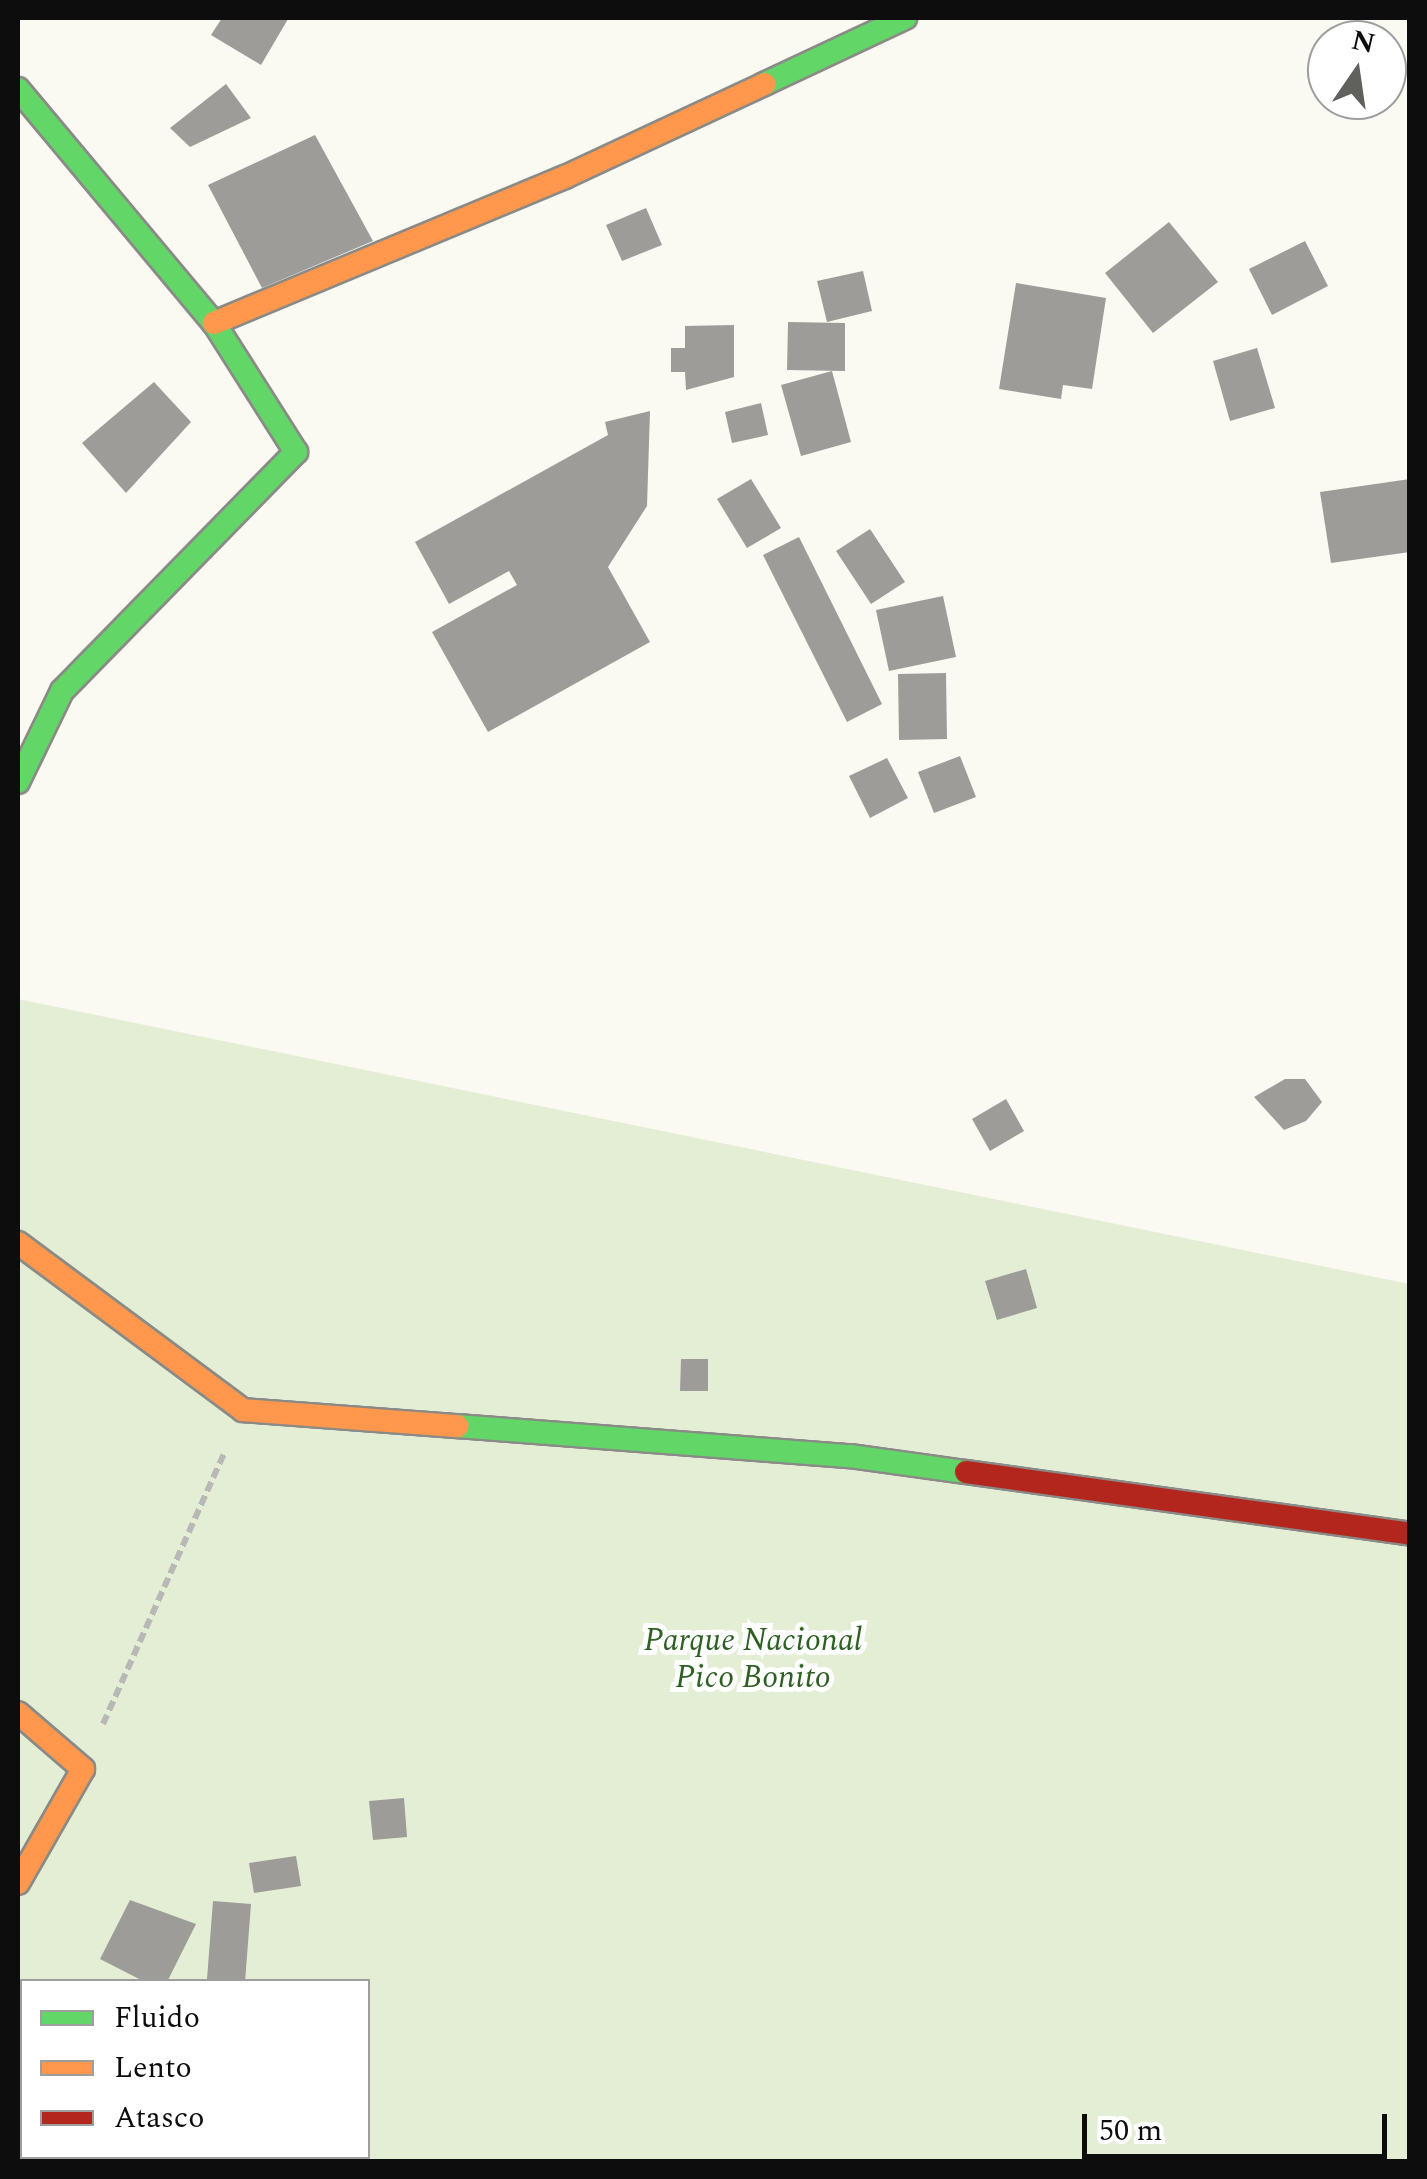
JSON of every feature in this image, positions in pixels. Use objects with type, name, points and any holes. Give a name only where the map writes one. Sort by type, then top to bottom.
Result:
[{"type":"street","points":[[214,323],[566,177],[904,18]]},
{"type":"street","points":[[18,90],[214,323],[296,452],[62,691],[18,782]]},
{"type":"street","points":[[18,1244],[243,1410],[850,1456],[1410,1534]]},
{"type":"street","points":[[18,1713],[83,1769],[18,1884]]},
{"type":"path","points":[[83,1769],[243,1410]]},
{"type":"green space","name":"Parque Nacional Pico Bonito","points":[[18,999],[1409,1284],[1409,2161],[18,2161]]},
{"type":"building","points":[[222,18],[288,19],[261,65],[211,35]]},
{"type":"building","points":[[226,84],[251,118],[190,147],[170,128]]},
{"type":"building","points":[[315,135],[373,241],[262,288],[208,185]]},
{"type":"building","points":[[646,208],[662,245],[622,261],[606,225]]},
{"type":"building","points":[[1169,222],[1218,282],[1153,333],[1105,273]]},
{"type":"building","points":[[1305,241],[1328,286],[1272,315],[1249,269]]},
{"type":"building","points":[[863,271],[872,311],[827,322],[817,281]]},
{"type":"building","points":[[1016,283],[1106,298],[1092,389],[1063,385],[1061,399],[999,389]]},
{"type":"building","points":[[788,322],[845,323],[845,371],[787,370]]},
{"type":"building","points":[[734,325],[734,377],[686,390],[685,372],[671,372],[671,348],[685,348],[685,326]]},
{"type":"building","points":[[1257,348],[1275,408],[1230,421],[1213,361]]},
{"type":"building","points":[[832,371],[851,442],[801,456],[781,385]]},
{"type":"building","points":[[154,382],[191,422],[126,493],[82,443]]},
{"type":"building","points":[[761,403],[768,435],[732,443],[725,412]]},
{"type":"building","points":[[650,411],[647,506],[608,567],[650,642],[488,732],[432,632],[517,585],[509,571],[449,604],[415,542],[608,435],[605,422]]},
{"type":"building","points":[[751,479],[781,528],[747,548],[717,499]]},
{"type":"building","points":[[1410,479],[1410,552],[1331,563],[1320,492]]},
{"type":"building","points":[[870,529],[905,582],[871,604],[836,551]]},
{"type":"building","points":[[799,537],[882,704],[847,722],[763,555]]},
{"type":"building","points":[[943,596],[956,657],[889,671],[876,610]]},
{"type":"building","points":[[946,673],[947,739],[899,740],[898,674]]},
{"type":"building","points":[[960,756],[976,797],[934,813],[918,772]]},
{"type":"building","points":[[887,758],[908,798],[870,818],[849,776]]},
{"type":"building","points":[[1285,1079],[1305,1079],[1322,1102],[1306,1121],[1284,1130],[1254,1097]]},
{"type":"building","points":[[1006,1099],[1024,1131],[990,1151],[972,1119]]},
{"type":"building","points":[[1026,1269],[1037,1308],[997,1320],[985,1281]]},
{"type":"building","points":[[681,1359],[708,1359],[708,1391],[680,1391]]},
{"type":"building","points":[[404,1798],[407,1837],[373,1840],[369,1801]]},
{"type":"building","points":[[296,1856],[301,1886],[254,1893],[249,1863]]},
{"type":"building","points":[[130,1900],[196,1924],[168,1979],[139,1979],[100,1959]]},
{"type":"building","points":[[213,1901],[251,1904],[245,1979],[207,1979]]},
{"type":"building","points":[[18,2016],[20,2082],[18,2081]]},
{"type":"traffic: fast","points":[[764,84],[905,18]]},
{"type":"traffic: fast","points":[[18,89],[214,323],[296,452],[62,691],[18,782]]},
{"type":"traffic: fast","points":[[457,1426],[850,1456],[966,1472]]},
{"type":"traffic: slow","points":[[214,323],[565,177],[764,84]]},
{"type":"traffic: slow","points":[[18,1243],[243,1410],[457,1426]]},
{"type":"traffic: slow","points":[[18,1713],[83,1769],[18,1883]]},
{"type":"traffic: jam","points":[[966,1472],[1410,1534]]}]
